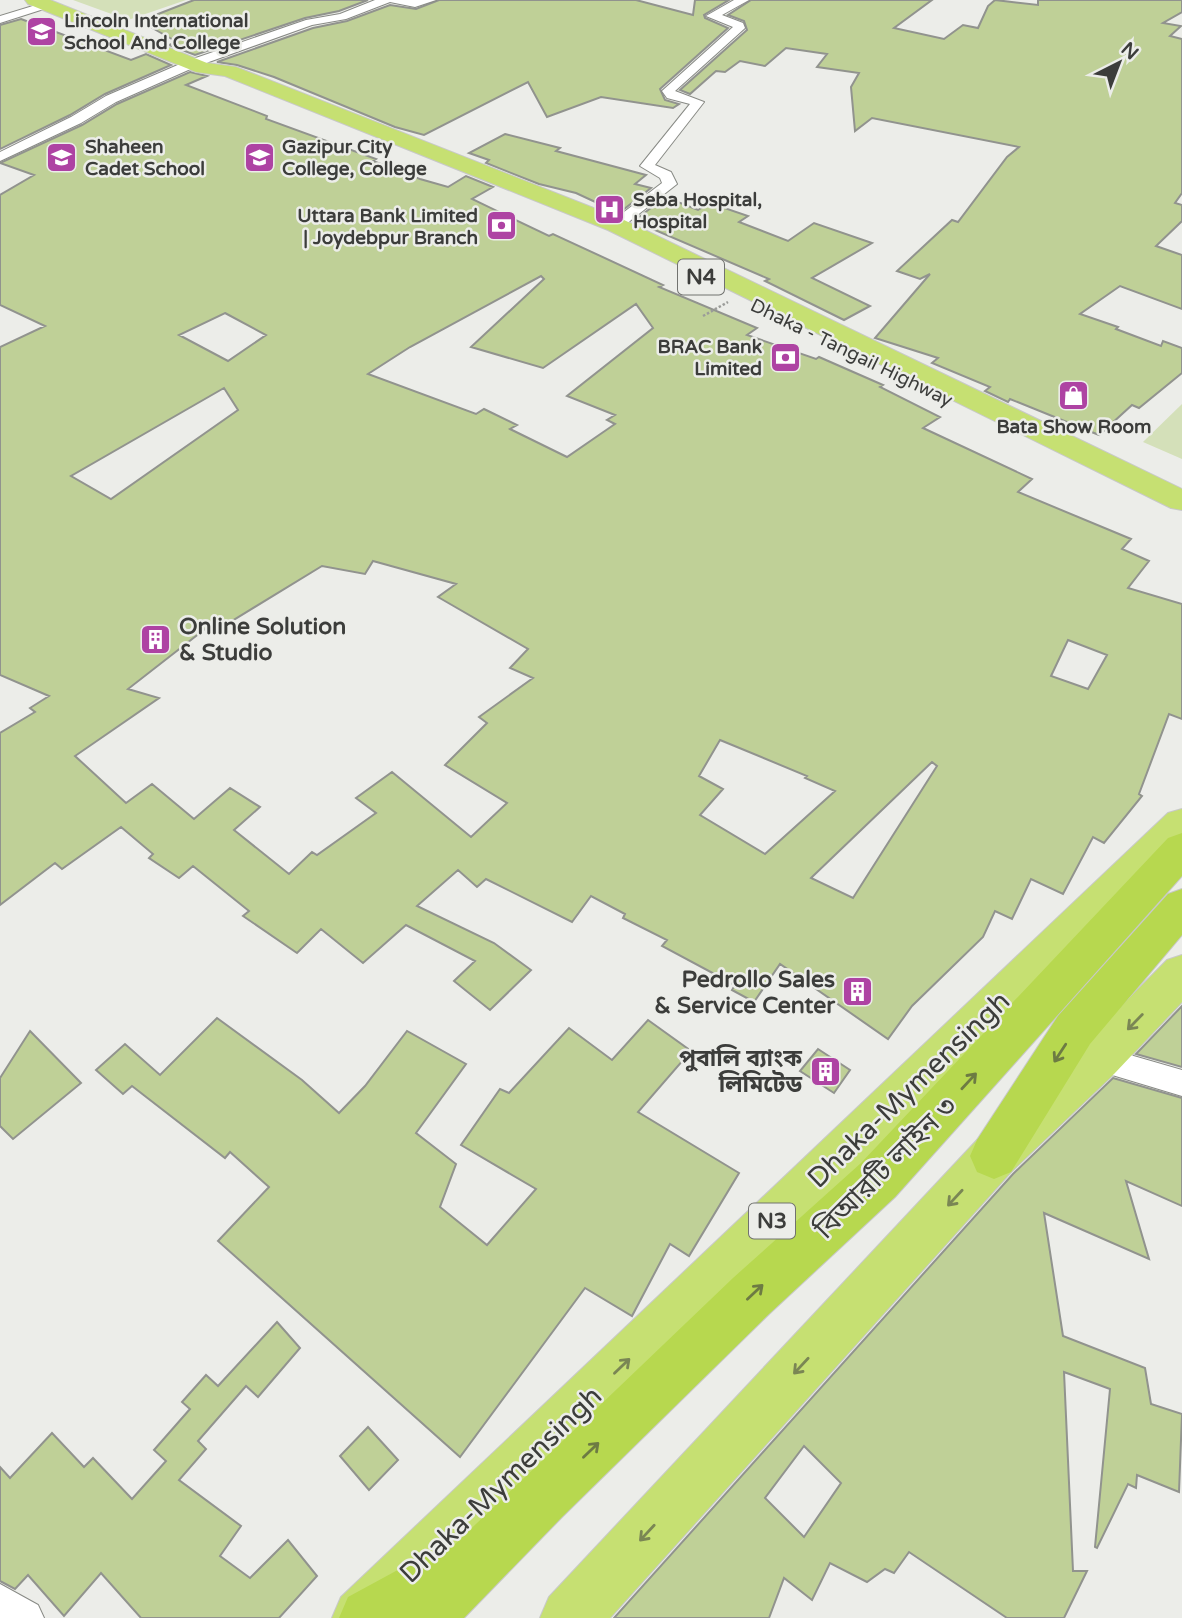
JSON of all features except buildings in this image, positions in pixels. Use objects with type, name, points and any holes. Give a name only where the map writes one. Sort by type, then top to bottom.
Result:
[{"type":"highway","name":"Dhaka - Tangail Highway","points":[[40,2],[197,66],[229,71],[616,225],[1182,501]]},
{"type":"highway","name":"Dhaka - Tangail Highway","points":[[197,66],[211,76],[553,211],[742,297],[1069,460],[1182,526]]},
{"type":"highway","points":[[1143,481],[1182,491]]},
{"type":"highway","name":"Dhaka-Mymensingh","points":[[362,1618],[1182,824]]},
{"type":"highway","name":"বিআরটি লাইন ৩","points":[[481,1556],[751,1296],[878,1180],[1182,849]]},
{"type":"highway","points":[[994,1156],[1074,1030],[1182,906]]},
{"type":"highway","points":[[570,1618],[994,1156],[1099,1059],[1182,973]]},
{"type":"highway","points":[[369,1618],[481,1556]]},
{"type":"highway","points":[[424,1618],[481,1556]]},
{"type":"street","points":[[0,157],[76,120],[111,99],[310,22],[342,17],[385,0]]},
{"type":"street","points":[[394,0],[415,4],[430,0]]},
{"type":"street","points":[[616,225],[670,184],[666,175],[648,166],[698,102],[671,96],[668,91],[739,28],[739,25],[712,16],[743,0]]},
{"type":"street","points":[[0,20],[40,2]]},
{"type":"street","points":[[1099,1059],[1182,1083]]},
{"type":"street","points":[[0,1603],[25,1618]]},
{"type":"path","points":[[703,316],[742,297]]},
{"type":"green space","points":[[73,0],[186,0],[128,20]]},
{"type":"green space","points":[[1182,404],[1182,459],[1143,442]]},
{"type":"place","name":"Lincoln International School And College","points":[[41,31]]},
{"type":"place","name":"Shaheen Cadet School","points":[[62,157]]},
{"type":"place","name":"Gazipur City College, College","points":[[259,157]]},
{"type":"place","name":"Seba Hospital, Hospital","points":[[610,210]]},
{"type":"place","name":"Uttara Bank Limited | Joydebpur Branch","points":[[501,226]]},
{"type":"place","name":"BRAC Bank Limited","points":[[785,357]]},
{"type":"place","name":"Bata Show Room","points":[[1074,395]]},
{"type":"place","name":"Online Solution & Studio","points":[[156,639]]},
{"type":"place","name":"Pedrollo Sales & Service Center","points":[[858,992]]},
{"type":"place","name":"পুবালি ব্যাংক লিমিটেড","points":[[825,1071]]}]
